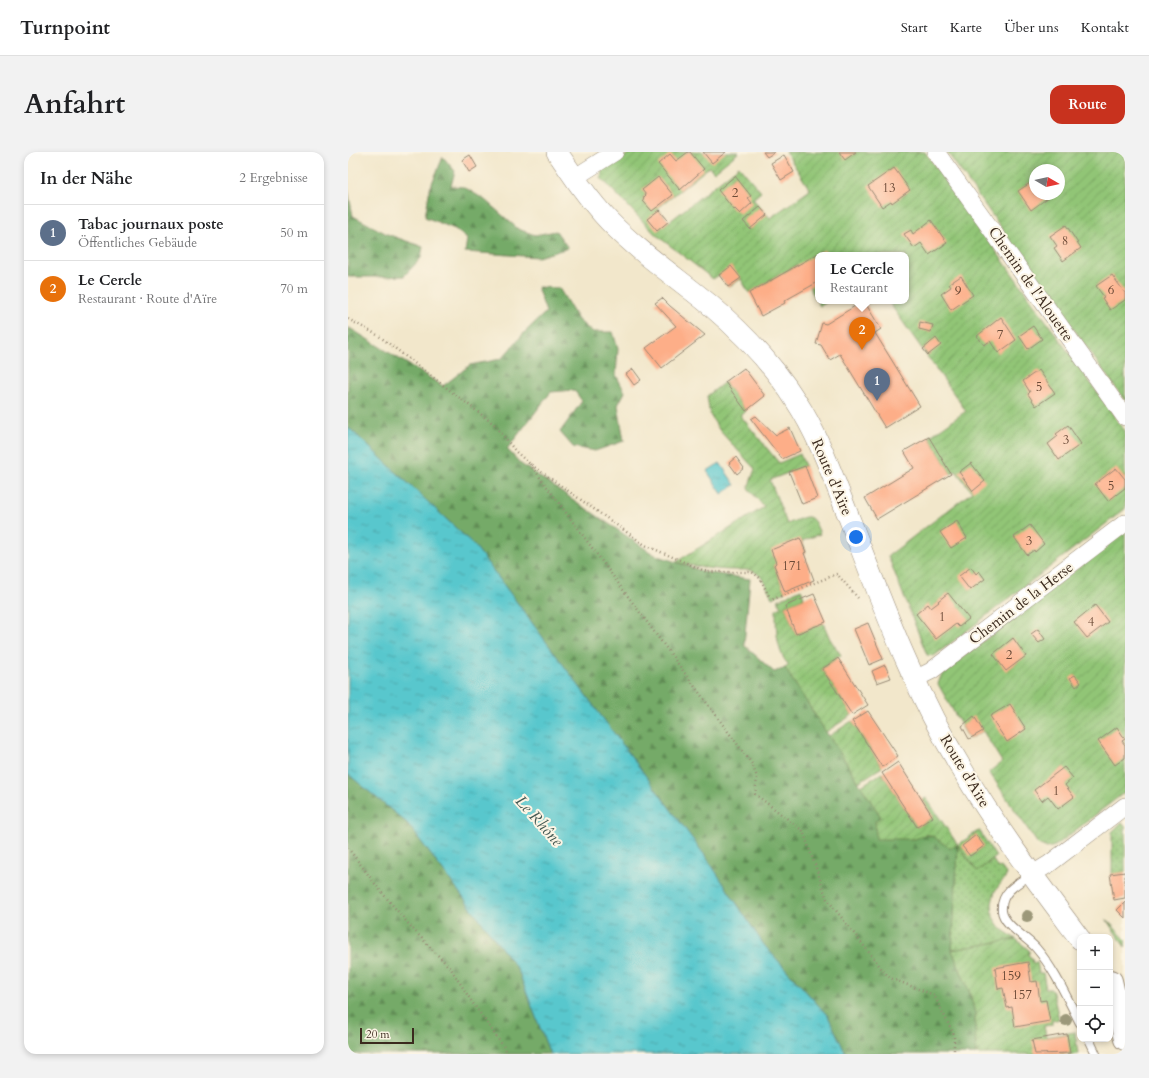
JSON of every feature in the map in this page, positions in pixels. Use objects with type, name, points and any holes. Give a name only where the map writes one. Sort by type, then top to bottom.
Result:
[{"type":"main road","points":[[1113,992],[1125,1039]]},
{"type":"street","name":"Route d'Aïre","points":[[556,152],[592,202],[609,221],[627,238],[710,305],[745,338],[778,374],[795,400],[820,445],[915,679],[930,711],[962,770],[1031,875],[1077,935]]},
{"type":"street","points":[[574,178],[615,152]]},
{"type":"street","name":"Chemin de l'Alouette","points":[[936,152],[1125,417]]},
{"type":"street","name":"Chemin de la Herse","points":[[915,679],[931,671],[1125,523]]},
{"type":"street","points":[[1031,875],[1125,806]]},
{"type":"street","points":[[1113,984],[1125,1001]]},
{"type":"lane","points":[[1031,875],[1008,891],[1002,904],[1003,917],[1008,924],[1022,935],[1041,955],[1050,967],[1077,1017]]},
{"type":"lane","points":[[1090,1042],[1096,1054]]},
{"type":"path","points":[[348,319],[379,336],[495,425],[516,452],[530,464],[645,545],[707,572],[752,572],[760,578],[771,600],[837,574],[862,603]]},
{"type":"path","points":[[530,464],[752,764],[756,777],[755,794],[803,831],[827,899],[890,978],[934,995],[954,1035],[954,1054]]},
{"type":"path","points":[[348,848],[411,927],[451,968],[472,1002],[506,1050],[507,1054]]},
{"type":"green space","points":[[632,152],[739,152],[714,172],[709,167],[658,208],[669,222],[739,166],[761,192],[753,199],[770,218],[810,190],[786,152],[925,152],[1125,431],[1125,509],[934,656],[927,655],[888,556],[972,492],[956,471],[951,474],[929,437],[966,411],[890,304],[909,304],[909,252],[815,252],[815,297],[797,265],[749,293],[741,279],[728,287],[719,275],[713,279],[655,234],[601,178],[602,170]]},
{"type":"green space","points":[[947,152],[1125,152],[1125,401]]},
{"type":"green space","points":[[443,157],[455,171],[451,186],[464,187],[485,200],[518,229],[535,235],[556,231],[568,248],[538,257],[465,252],[467,239],[455,229],[425,217],[430,188]]},
{"type":"green space","points":[[348,190],[353,216],[387,234],[423,247],[421,258],[404,276],[348,277]]},
{"type":"green space","points":[[537,287],[559,288],[578,320],[592,332],[613,332],[618,349],[616,375],[625,392],[618,405],[624,441],[595,451],[573,447],[560,432],[582,401],[574,390],[551,392],[507,449],[521,464],[653,554],[705,572],[750,579],[744,645],[774,672],[785,668],[881,817],[914,839],[930,836],[934,837],[950,848],[958,845],[952,950],[970,993],[975,1013],[976,1054],[846,1054],[828,1016],[764,945],[706,857],[475,546],[348,427],[348,327],[443,386],[470,365],[501,359],[526,331],[546,312]]},
{"type":"green space","points":[[725,382],[746,411],[740,415],[779,463],[800,454],[805,466],[770,480],[787,524],[804,517],[808,517],[814,521],[820,534],[802,541],[806,552],[774,565],[785,592],[772,598],[763,580],[753,571],[714,569],[676,562],[764,507],[748,488],[755,469],[720,431],[710,415],[707,396]]},
{"type":"green space","points":[[1125,532],[1125,792],[1055,846],[1047,848],[1038,844],[989,772],[1002,762],[983,731],[969,739],[938,684],[942,673]]},
{"type":"green space","points":[[801,589],[804,598],[785,606],[796,634],[823,623],[830,639],[841,655],[822,669],[852,715],[826,732],[785,668],[789,665],[781,654],[779,647],[776,610],[781,607],[778,600]]},
{"type":"green space","points":[[852,721],[882,767],[859,782],[829,736]]},
{"type":"green space","points":[[882,773],[917,827],[933,817],[923,800],[926,798],[958,845],[950,848],[931,835],[925,835],[915,839],[876,839],[875,821],[881,817],[861,786]]},
{"type":"green space","points":[[348,774],[407,823],[518,970],[550,1054],[348,1054]]},
{"type":"green space","points":[[1122,822],[1125,826],[1125,872],[1112,874],[1112,832]]},
{"type":"green space","points":[[979,830],[996,857],[977,871],[958,845]]},
{"type":"green space","points":[[958,845],[977,871],[993,860],[998,868],[1001,867],[1007,875],[995,891],[992,903],[993,917],[1000,928],[1016,939],[952,950]]},
{"type":"green space","points":[[1106,919],[1125,939],[1125,947]]},
{"type":"green space","points":[[1016,939],[1030,951],[1028,955],[1032,958],[1033,963],[1037,962],[1039,973],[1043,973],[1046,989],[1052,989],[1059,1019],[1052,1021],[1052,1025],[1044,1026],[1046,1037],[1075,1032],[1078,1054],[976,1054],[975,1013],[970,993],[952,950]]},
{"type":"water","name":"Le Rhône","points":[[348,427],[475,546],[706,857],[764,945],[828,1016],[846,1054],[550,1054],[518,970],[407,823],[348,774]]},
{"type":"water","points":[[720,463],[735,485],[722,494],[707,471]]},
{"type":"building","points":[[690,152],[704,169],[680,190],[658,164],[670,154],[676,161]]},
{"type":"building","points":[[703,152],[726,152],[712,163]]},
{"type":"building","points":[[763,152],[775,152],[767,157]]},
{"type":"building","points":[[839,152],[856,152],[845,160]]},
{"type":"building","points":[[470,155],[477,167],[469,172],[462,160]]},
{"type":"building","points":[[784,155],[794,172],[781,180],[771,163]]},
{"type":"building","points":[[894,168],[910,190],[892,203],[891,201],[882,207],[868,186]]},
{"type":"building","points":[[735,176],[751,196],[748,198],[752,203],[740,214],[735,209],[734,210],[718,190]]},
{"type":"building","points":[[658,177],[673,195],[652,211],[643,201],[646,195],[642,190]]},
{"type":"building","points":[[1029,184],[1029,200],[1045,200],[1031,210],[1018,191]]},
{"type":"building","points":[[760,207],[767,215],[750,229],[743,221]]},
{"type":"building","points":[[659,210],[669,221],[657,231],[647,219]]},
{"type":"building","points":[[931,220],[947,243],[929,255],[921,243],[914,248],[904,234],[911,230],[913,234]]},
{"type":"building","points":[[1066,225],[1081,248],[1063,261],[1054,248],[1057,246],[1050,236]]},
{"type":"building","points":[[815,255],[815,284],[784,301],[785,303],[761,316],[749,293]]},
{"type":"building","points":[[731,266],[741,278],[728,287],[719,275]]},
{"type":"building","points":[[1112,275],[1125,293],[1125,300],[1110,310],[1102,298],[1104,297],[1096,286]]},
{"type":"building","points":[[961,276],[973,295],[951,310],[941,294],[951,287],[949,284]]},
{"type":"building","points":[[662,298],[705,335],[662,368],[646,348],[676,326],[655,303]]},
{"type":"building","points":[[858,304],[866,304],[881,329],[875,333],[920,406],[885,428],[840,354],[830,360],[821,345],[816,344],[822,323],[826,324]]},
{"type":"building","points":[[1001,317],[1016,340],[998,353],[990,341],[984,345],[977,336]]},
{"type":"building","points":[[920,322],[933,325],[931,332],[919,329]]},
{"type":"building","points":[[1033,326],[1042,339],[1028,349],[1019,336]]},
{"type":"building","points":[[936,338],[941,345],[928,355],[923,349]]},
{"type":"building","points":[[744,368],[765,396],[746,411],[725,382]]},
{"type":"building","points":[[633,369],[641,380],[634,385],[626,374]]},
{"type":"building","points":[[1039,370],[1055,393],[1036,406],[1028,394],[1030,392],[1023,381]]},
{"type":"building","points":[[756,416],[776,435],[790,428],[800,451],[782,459],[751,419]]},
{"type":"building","points":[[1068,425],[1081,444],[1059,460],[1048,444],[1058,436],[1056,434]]},
{"type":"building","points":[[929,437],[951,474],[877,519],[865,498],[914,468],[904,451]]},
{"type":"building","points":[[736,457],[744,468],[737,474],[729,463]]},
{"type":"building","points":[[971,463],[985,481],[973,491],[959,472]]},
{"type":"building","points":[[805,466],[817,498],[802,504],[789,472]]},
{"type":"building","points":[[1116,468],[1125,479],[1125,488],[1108,501],[1095,484]]},
{"type":"building","points":[[957,521],[967,538],[951,548],[940,532]]},
{"type":"building","points":[[1030,525],[1044,544],[1035,552],[1034,550],[1027,555],[1014,537]]},
{"type":"building","points":[[800,538],[806,552],[804,553],[814,580],[785,592],[774,565],[776,563],[771,550]]},
{"type":"building","points":[[971,567],[976,574],[979,571],[985,579],[970,590],[959,576]]},
{"type":"building","points":[[948,593],[969,619],[959,627],[956,624],[936,639],[916,614],[928,604],[931,608]]},
{"type":"building","points":[[814,594],[826,622],[796,634],[785,606]]},
{"type":"building","points":[[1095,605],[1108,622],[1087,638],[1074,622]]},
{"type":"building","points":[[868,623],[883,659],[869,665],[854,629]]},
{"type":"building","points":[[1038,629],[1045,639],[1039,643],[1031,634]]},
{"type":"building","points":[[1013,638],[1026,656],[1006,671],[993,654]]},
{"type":"building","points":[[838,658],[868,705],[852,715],[822,669]]},
{"type":"building","points":[[885,665],[891,678],[877,683],[872,671]]},
{"type":"building","points":[[1075,675],[1081,683],[1076,687],[1070,678]]},
{"type":"building","points":[[1010,704],[1026,729],[1007,742],[990,716]]},
{"type":"building","points":[[868,711],[898,756],[882,767],[852,721]]},
{"type":"building","points":[[974,716],[983,731],[969,739],[962,726]]},
{"type":"building","points":[[1117,727],[1125,739],[1122,741],[1125,745],[1125,758],[1115,765],[1098,741]]},
{"type":"building","points":[[898,762],[933,817],[917,827],[882,773]]},
{"type":"building","points":[[1064,767],[1073,778],[1065,785],[1074,797],[1058,809],[1048,796],[1042,801],[1034,790]]},
{"type":"building","points":[[976,835],[984,846],[970,856],[962,846]]},
{"type":"building","points":[[1125,872],[1125,898],[1114,900],[1110,874]]},
{"type":"building","points":[[1125,902],[1125,918],[1117,910]]},
{"type":"building","points":[[1028,962],[1031,982],[1037,981],[1040,1001],[1046,1000],[1050,1021],[1015,1027],[1012,1007],[1007,1008],[1003,988],[998,989],[995,968]]},
{"type":"building","points":[[1067,1034],[1070,1053],[1035,1054],[1032,1040]]},
{"type":"place","name":"Le Cercle","points":[[862,350]]},
{"type":"place","name":"Tabac journaux poste","points":[[877,401]]}]
